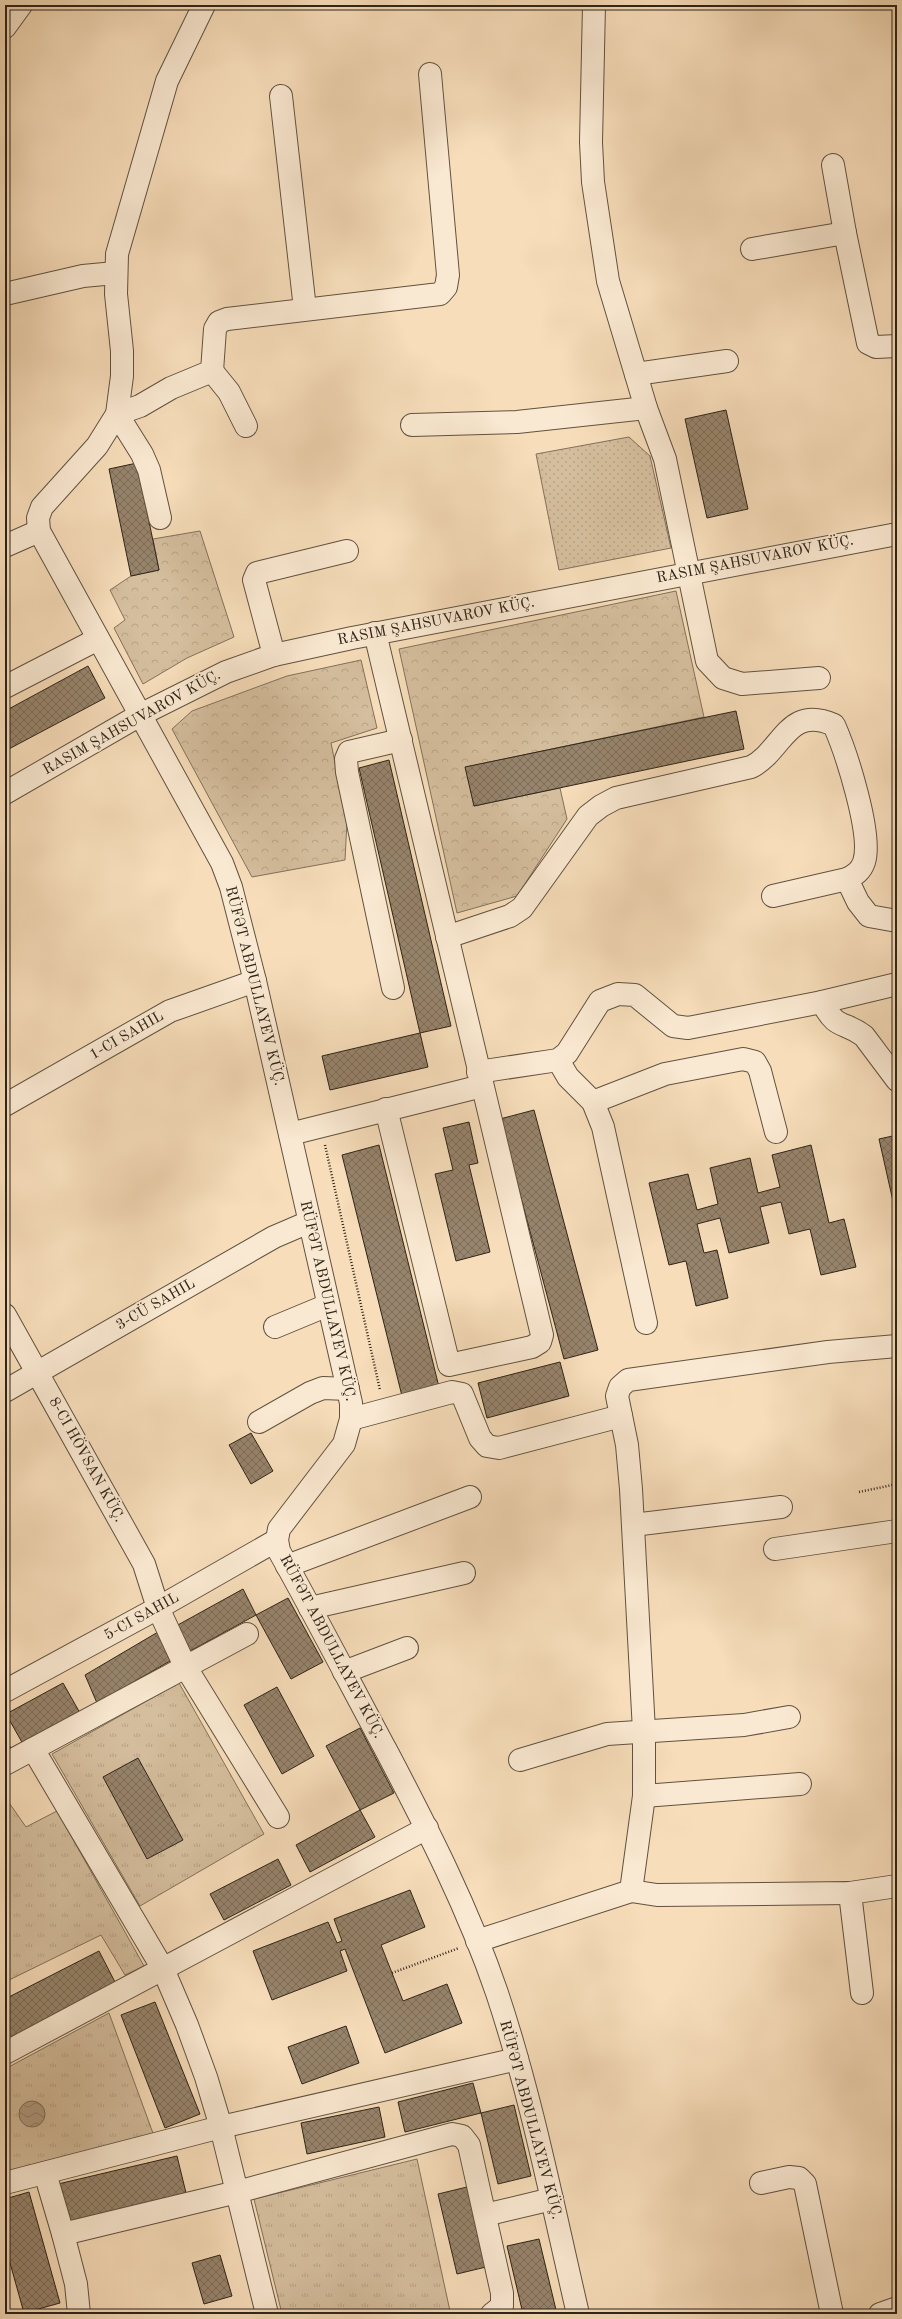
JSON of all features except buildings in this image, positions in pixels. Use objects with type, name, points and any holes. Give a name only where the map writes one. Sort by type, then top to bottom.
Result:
[{"type":"street","points":[[5,26],[21,5]]},
{"type":"street","points":[[5,546],[39,531],[38,518],[42,507],[97,446],[116,414],[122,376],[122,351],[116,273],[117,254],[157,111],[167,81],[204,5]]},
{"type":"street","points":[[594,5],[590,109],[593,182],[608,281],[646,408],[665,459],[707,661],[723,678],[742,684],[819,678]]},
{"type":"street","points":[[246,426],[229,392],[212,371],[215,329],[219,322],[227,319],[304,309],[440,294],[446,287],[448,275],[430,74]]},
{"type":"street","points":[[281,96],[304,309]]},
{"type":"street","points":[[833,165],[845,233],[868,343],[876,347],[897,346]]},
{"type":"street","points":[[752,248],[845,233]]},
{"type":"street","points":[[5,294],[83,276],[116,273]]},
{"type":"street","points":[[636,374],[727,361]]},
{"type":"street","points":[[116,414],[140,406],[171,388],[212,371]]},
{"type":"street","points":[[412,425],[517,422],[646,408]]},
{"type":"street","points":[[116,414],[147,464],[160,518]]},
{"type":"street","name":"RÜFƏT ABDULLAYEV KÜÇ.","points":[[39,531],[222,863],[231,887],[255,981],[348,1389],[351,1419],[344,1444],[280,1529],[277,1540],[279,1551],[427,1828],[453,1880],[478,1941],[517,2059],[552,2198],[578,2314]]},
{"type":"street","name":"RASIM ŞAHSUVAROV KÜÇ.","points":[[5,793],[140,715],[226,672],[274,655],[375,633],[689,572],[897,534]]},
{"type":"street","points":[[274,655],[254,580],[257,574],[347,551]]},
{"type":"street","points":[[375,633],[542,1335],[540,1342],[532,1347],[449,1365]]},
{"type":"street","points":[[5,687],[98,639]]},
{"type":"street","points":[[447,937],[510,916],[522,908],[588,816],[601,806],[616,798],[751,767],[762,762],[788,730],[801,722],[820,719],[834,725],[844,747],[866,840],[864,862],[858,873],[847,879],[772,896]]},
{"type":"street","points":[[393,988],[346,772],[346,759],[349,752],[401,740]]},
{"type":"street","points":[[847,879],[858,902],[869,916],[897,921]]},
{"type":"street","name":"1-CI SAHIL","points":[[5,1105],[170,1011],[255,981]]},
{"type":"street","points":[[290,1134],[386,1109],[480,1079],[558,1060],[567,1053],[600,1001],[618,994],[635,995],[673,1026],[688,1028],[822,1002],[897,984]]},
{"type":"street","points":[[822,1002],[836,1023],[857,1031],[864,1036],[897,1080]]},
{"type":"street","points":[[593,1102],[665,1074],[743,1059],[755,1062],[760,1071],[776,1132]]},
{"type":"street","points":[[558,1060],[568,1077],[593,1102],[603,1127],[646,1323]]},
{"type":"street","points":[[386,1109],[449,1365],[480,1438],[487,1446],[499,1448],[621,1416]]},
{"type":"street","name":"3-CÜ SAHIL","points":[[5,1391],[274,1237],[309,1222]]},
{"type":"street","points":[[275,1327],[328,1306]]},
{"type":"street","name":"8-CI HÖVSAN KÜÇ.","points":[[5,1315],[144,1564],[158,1608],[185,1666],[278,1818]]},
{"type":"street","points":[[631,1891],[644,1796],[644,1731],[633,1525],[627,1445],[618,1396],[620,1387],[628,1380],[828,1352],[897,1346]]},
{"type":"street","points":[[259,1422],[310,1393],[323,1388],[348,1389]]},
{"type":"street","points":[[351,1419],[452,1392],[462,1394]]},
{"type":"street","points":[[287,1566],[470,1497]]},
{"type":"street","points":[[633,1525],[781,1507]]},
{"type":"street","points":[[775,1549],[897,1531]]},
{"type":"street","name":"5-CI SAHIL","points":[[5,1691],[158,1608],[277,1540]]},
{"type":"street","points":[[310,1608],[464,1573]]},
{"type":"street","points":[[5,1764],[247,1634]]},
{"type":"street","points":[[344,1672],[407,1648]]},
{"type":"street","points":[[520,1760],[608,1734],[744,1725],[789,1717]]},
{"type":"street","points":[[33,1748],[164,1969],[206,2077],[221,2127],[266,2314]]},
{"type":"street","points":[[644,1796],[800,1784]]},
{"type":"street","points":[[5,2053],[427,1828]]},
{"type":"street","points":[[478,1941],[631,1891],[657,1895],[850,1893],[897,1886]]},
{"type":"street","points":[[850,1893],[862,1993]]},
{"type":"street","points":[[5,2183],[221,2127],[517,2059]]},
{"type":"street","points":[[63,2234],[237,2192],[452,2134],[462,2136],[469,2145],[485,2215],[502,2293],[502,2306],[492,2314]]},
{"type":"street","points":[[45,2173],[76,2284],[80,2314]]},
{"type":"street","points":[[761,2183],[789,2177],[799,2178],[805,2184],[832,2314]]},
{"type":"street","points":[[485,2215],[552,2198]]},
{"type":"street","points":[[880,2314],[897,2308]]},
{"type":"path","points":[[321,1126],[384,1410]]},
{"type":"path","points":[[859,1492],[897,1484]]},
{"type":"path","points":[[392,1973],[478,1941]]},
{"type":"green space","points":[[629,437],[650,456],[671,548],[559,570],[536,454]]},
{"type":"green space","points":[[200,531],[234,637],[187,658],[143,684],[114,628],[125,620],[110,590],[131,576],[159,570],[153,539]]},
{"type":"green space","points":[[676,591],[704,717],[466,767],[474,806],[560,788],[567,819],[517,896],[457,913],[399,649]]},
{"type":"green space","points":[[361,660],[377,728],[331,743],[347,822],[345,860],[252,877],[172,729],[192,711],[287,676]]},
{"type":"green space","points":[[179,1683],[264,1834],[140,1906],[52,1754]]},
{"type":"green space","points":[[5,1797],[26,1827],[57,1811],[144,1966],[125,1975],[101,1935],[5,1982]]},
{"type":"green space","points":[[109,2013],[154,2136],[5,2174],[5,2069]]},
{"type":"green space","points":[[417,2159],[450,2311],[440,2314],[282,2314],[254,2199]]},
{"type":"water","points":[[32,2101],[41,2105],[45,2114],[41,2123],[32,2127],[23,2123],[19,2114],[23,2105]]}]
